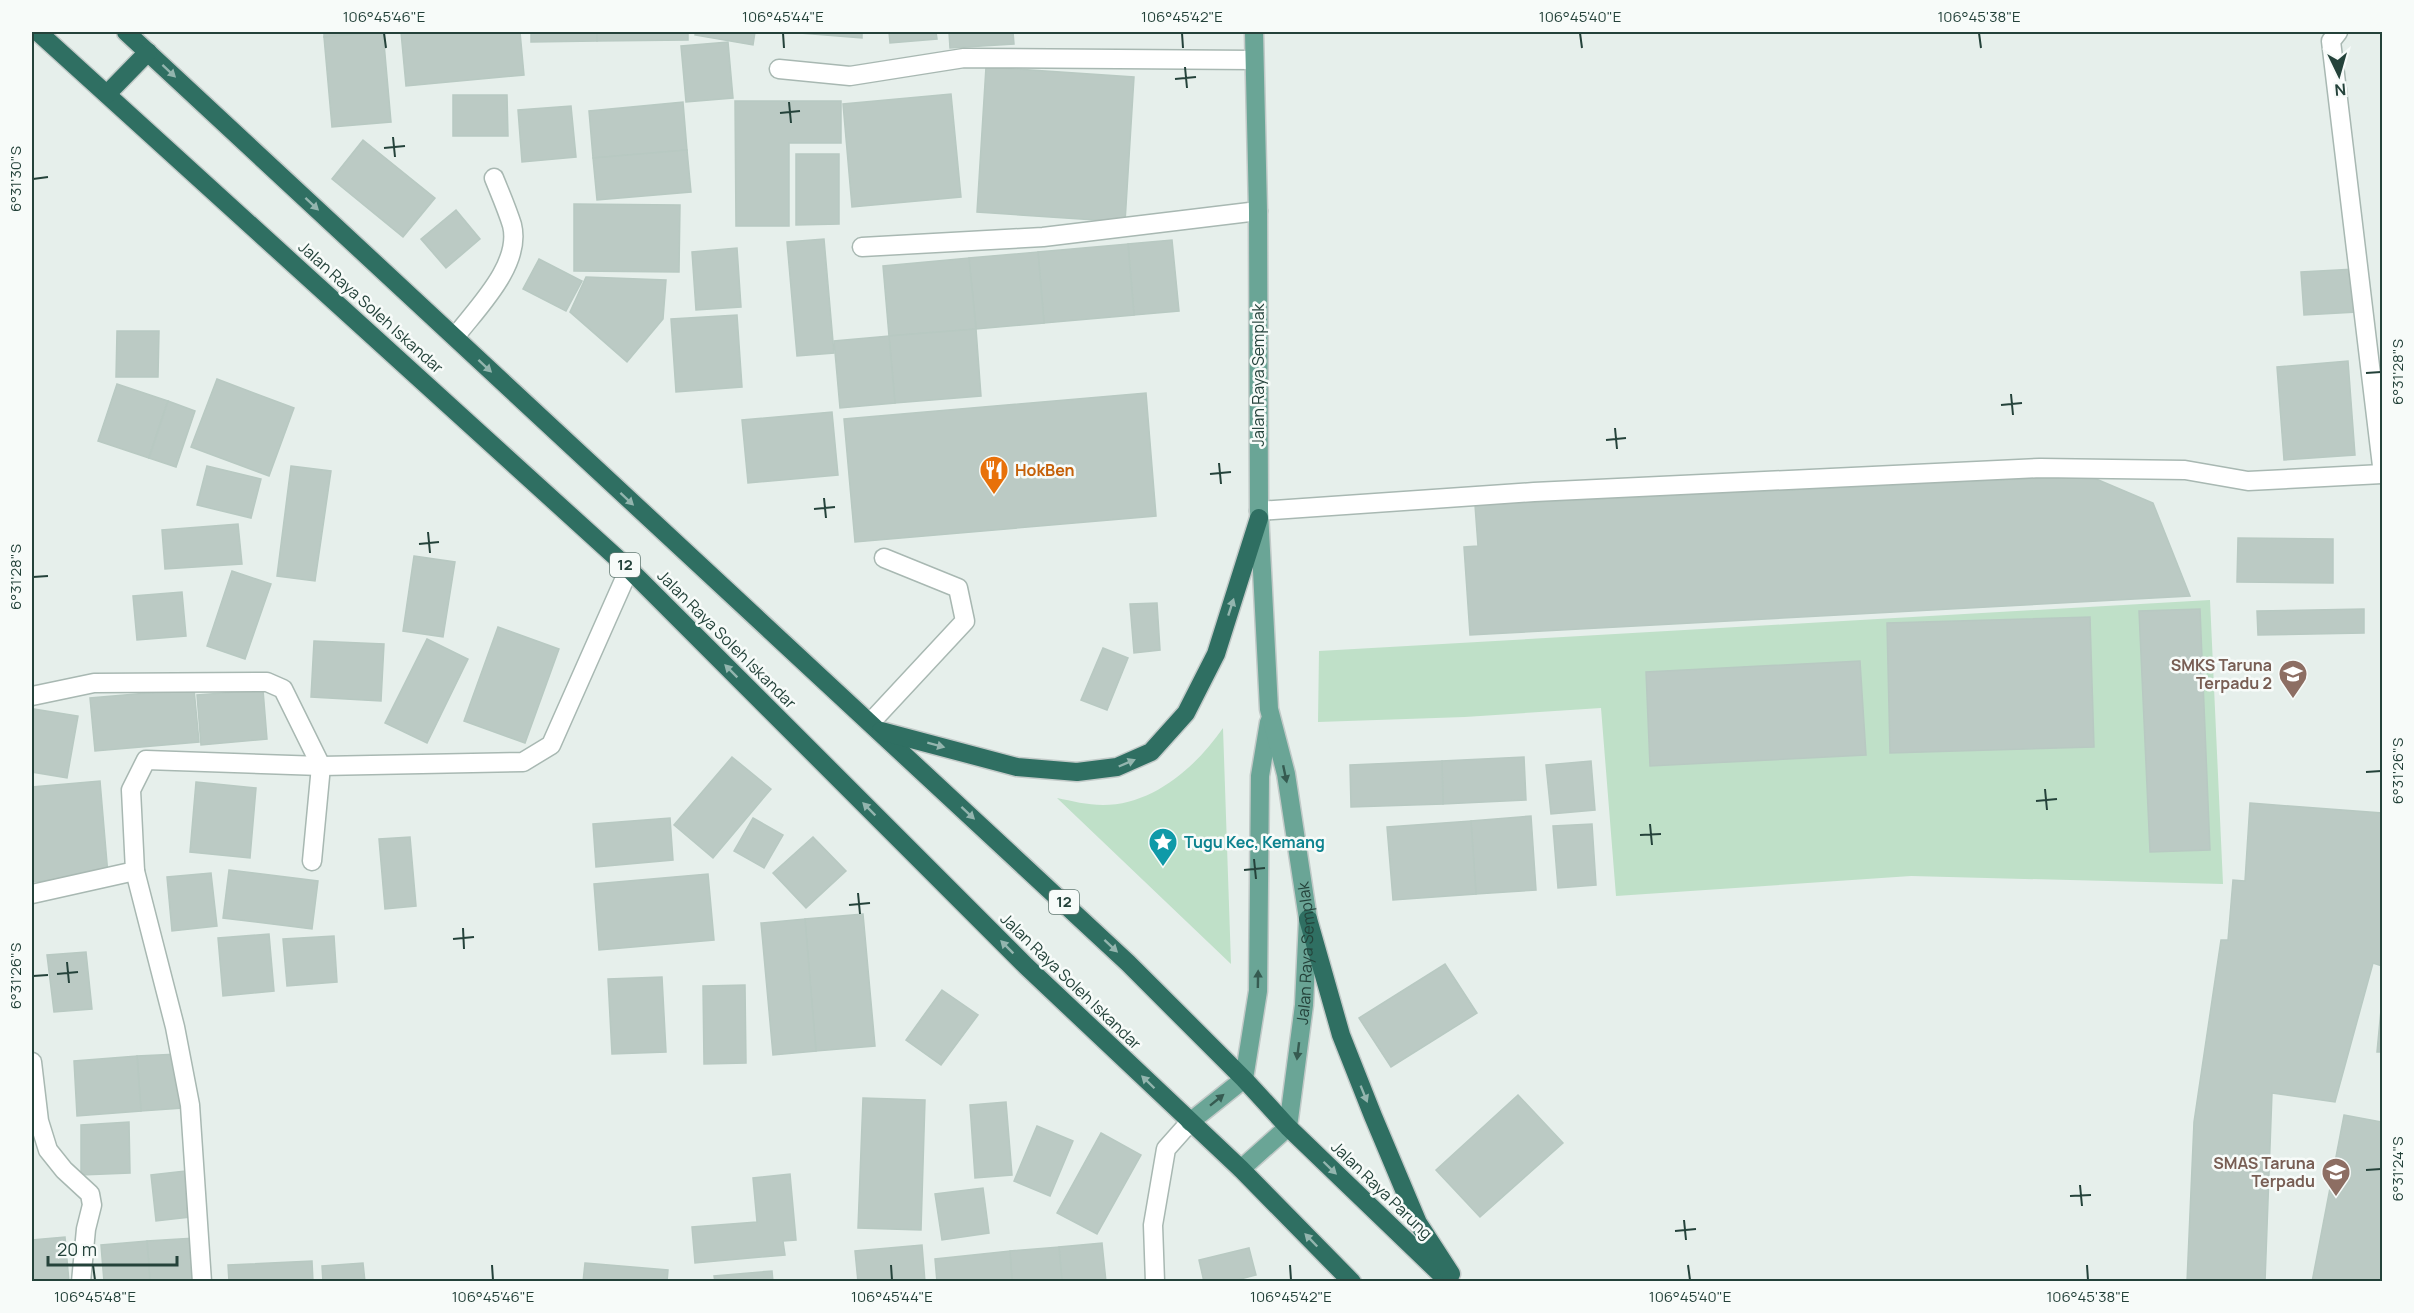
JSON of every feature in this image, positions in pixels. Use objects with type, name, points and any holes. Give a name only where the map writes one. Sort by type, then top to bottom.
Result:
[{"type":"highway","name":"Jalan Raya Soleh Iskandar","points":[[38,32],[629,568],[1018,958],[1241,1169]]},
{"type":"highway","name":"Jalan Raya Soleh Iskandar","points":[[126,32],[1128,963],[1244,1079],[1288,1127]]},
{"type":"highway","points":[[107,94],[148,52]]},
{"type":"highway","points":[[875,726],[1017,767],[1037,769],[1077,772],[1117,767],[1151,752],[1186,713],[1216,654],[1259,515]]},
{"type":"highway","points":[[1308,919],[1341,1035],[1373,1116],[1418,1223],[1456,1281]]},
{"type":"highway","name":"Jalan Raya Parung","points":[[1288,1127],[1449,1281]]},
{"type":"highway","name":"12","points":[[1241,1169],[1352,1281]]},
{"type":"main road","name":"Jalan Raya Semplak","points":[[1244,1079],[1257,992],[1260,776],[1269,718],[1259,515],[1258,211],[1254,32]]},
{"type":"main road","name":"Jalan Raya Semplak","points":[[1269,718],[1286,774],[1308,919],[1304,1005],[1288,1127]]},
{"type":"main road","points":[[1190,1122],[1244,1079]]},
{"type":"main road","points":[[1241,1169],[1288,1127]]},
{"type":"street","points":[[2338,32],[2331,41],[2382,466]]},
{"type":"street","points":[[779,69],[850,76],[964,58],[1254,60]]},
{"type":"street","points":[[455,337],[503,274],[510,254],[513,228],[494,178]]},
{"type":"street","points":[[861,247],[1043,237],[1258,211]]},
{"type":"street","points":[[1259,515],[1534,492],[2040,468],[2185,470],[2248,481],[2382,474]]},
{"type":"street","points":[[875,726],[965,621],[958,588],[884,558]]},
{"type":"street","points":[[202,1281],[190,1105],[175,1027],[135,872],[131,790],[146,760],[321,766],[523,762],[551,746],[629,568]]},
{"type":"street","points":[[32,696],[94,683],[267,682],[283,689],[321,766],[312,861]]},
{"type":"street","points":[[32,894],[135,872]]},
{"type":"street","points":[[32,1062],[39,1121],[48,1150],[64,1170],[90,1194],[92,1205],[86,1229],[81,1281]]},
{"type":"street","points":[[1155,1281],[1153,1225],[1166,1149],[1190,1122]]},
{"type":"green space","points":[[2210,600],[2223,884],[1911,876],[1616,896],[1601,708],[1465,717],[1318,722],[1319,651]]},
{"type":"green space","points":[[1223,728],[1231,964],[1057,798],[1103,805],[1121,803],[1156,791],[1186,770]]},
{"type":"building","points":[[324,32],[383,32],[324,37]]},
{"type":"building","points":[[383,32],[391,122],[332,127],[324,37]]},
{"type":"building","points":[[401,32],[520,32],[524,75],[406,86]]},
{"type":"building","points":[[531,32],[597,32],[597,41],[531,42]]},
{"type":"building","points":[[597,32],[688,32],[688,40],[597,41]]},
{"type":"building","points":[[696,32],[755,32],[753,45],[695,35]]},
{"type":"building","points":[[787,32],[862,32],[862,38]]},
{"type":"building","points":[[889,32],[936,32],[937,39],[890,43]]},
{"type":"building","points":[[949,32],[1013,32],[1014,44],[950,48]]},
{"type":"building","points":[[728,42],[733,98],[686,102],[681,46]]},
{"type":"building","points":[[986,67],[1134,77],[1125,222],[977,212]]},
{"type":"building","points":[[951,94],[961,197],[852,207],[843,104]]},
{"type":"building","points":[[453,95],[507,95],[508,136],[453,136]]},
{"type":"building","points":[[735,101],[841,101],[841,143],[789,143],[789,226],[736,226]]},
{"type":"building","points":[[683,102],[687,150],[593,158],[589,111]]},
{"type":"building","points":[[571,106],[576,157],[522,162],[518,110]]},
{"type":"building","points":[[363,140],[435,198],[403,237],[332,179]]},
{"type":"building","points":[[687,150],[691,192],[597,200],[593,158]]},
{"type":"building","points":[[796,154],[839,154],[839,224],[796,225]]},
{"type":"building","points":[[574,204],[680,205],[679,272],[574,271]]},
{"type":"building","points":[[456,210],[480,239],[446,268],[421,239]]},
{"type":"building","points":[[824,239],[834,353],[797,356],[787,242]]},
{"type":"building","points":[[1172,240],[1179,311],[1134,315],[1128,244]]},
{"type":"building","points":[[1128,244],[1134,315],[1044,323],[1038,252]]},
{"type":"building","points":[[737,248],[741,307],[696,310],[692,252]]},
{"type":"building","points":[[1038,252],[1044,323],[976,329],[969,258]]},
{"type":"building","points":[[969,258],[976,329],[889,336],[883,266]]},
{"type":"building","points":[[539,259],[582,281],[566,311],[523,289]]},
{"type":"building","points":[[2355,269],[2357,312],[2304,315],[2301,272]]},
{"type":"building","points":[[586,277],[666,280],[663,319],[627,362],[570,312]]},
{"type":"building","points":[[737,315],[742,387],[676,392],[671,319]]},
{"type":"building","points":[[976,329],[981,396],[895,403],[889,336]]},
{"type":"building","points":[[117,331],[159,331],[158,377],[116,377]]},
{"type":"building","points":[[889,336],[895,403],[840,408],[834,341]]},
{"type":"building","points":[[2348,361],[2355,455],[2284,460],[2277,367]]},
{"type":"building","points":[[217,379],[294,408],[269,476],[191,447]]},
{"type":"building","points":[[117,384],[168,401],[149,458],[98,441]]},
{"type":"building","points":[[1146,393],[1156,516],[855,542],[844,419]]},
{"type":"building","points":[[168,401],[195,411],[176,467],[149,458]]},
{"type":"building","points":[[832,412],[838,475],[748,483],[742,420]]},
{"type":"building","points":[[207,466],[261,479],[251,518],[197,505]]},
{"type":"building","points":[[291,466],[331,471],[315,581],[277,576]]},
{"type":"building","points":[[2089,476],[2153,503],[2190,596],[1470,635],[1464,547],[1478,546],[1475,505]]},
{"type":"building","points":[[238,524],[242,564],[165,569],[162,530]]},
{"type":"building","points":[[2238,538],[2333,539],[2333,583],[2237,582]]},
{"type":"building","points":[[414,556],[455,562],[443,637],[403,631]]},
{"type":"building","points":[[232,571],[271,584],[245,659],[207,646]]},
{"type":"building","points":[[182,592],[186,636],[137,640],[133,596]]},
{"type":"building","points":[[1157,603],[1160,650],[1134,653],[1130,604]]},
{"type":"building","points":[[2200,609],[2210,850],[2150,852],[2139,611]]},
{"type":"building","points":[[2364,609],[2364,633],[2258,635],[2257,611]]},
{"type":"building","points":[[2090,617],[2094,747],[1890,753],[1887,623]]},
{"type":"building","points":[[498,627],[559,649],[525,743],[464,721]]},
{"type":"building","points":[[427,639],[468,659],[427,743],[385,723]]},
{"type":"building","points":[[314,641],[384,644],[381,701],[311,697]]},
{"type":"building","points":[[1103,648],[1128,658],[1107,710],[1081,700]]},
{"type":"building","points":[[1860,661],[1866,755],[1650,766],[1646,672]]},
{"type":"building","points":[[194,689],[199,742],[95,751],[90,698]]},
{"type":"building","points":[[263,690],[267,739],[201,745],[197,695]]},
{"type":"building","points":[[34,709],[78,716],[67,778],[32,772]]},
{"type":"building","points":[[732,757],[771,789],[713,858],[674,825]]},
{"type":"building","points":[[1524,757],[1526,800],[1443,804],[1442,761]]},
{"type":"building","points":[[1442,761],[1443,804],[1351,807],[1350,765]]},
{"type":"building","points":[[1591,761],[1595,810],[1551,814],[1546,765]]},
{"type":"building","points":[[100,781],[108,875],[32,882],[32,787]]},
{"type":"building","points":[[196,782],[256,788],[250,858],[190,852]]},
{"type":"building","points":[[2250,803],[2382,813],[2382,966],[2373,963],[2335,1102],[2272,1093],[2265,1282],[2187,1282],[2194,1122],[2221,940],[2228,940],[2233,880],[2245,881]]},
{"type":"building","points":[[1531,816],[1536,890],[1476,894],[1471,821]]},
{"type":"building","points":[[670,818],[673,860],[596,867],[593,824]]},
{"type":"building","points":[[753,818],[783,835],[764,868],[734,851]]},
{"type":"building","points":[[1471,821],[1476,894],[1393,900],[1387,827]]},
{"type":"building","points":[[1592,824],[1596,885],[1558,888],[1553,826]]},
{"type":"building","points":[[410,837],[416,906],[385,909],[379,839]]},
{"type":"building","points":[[813,837],[846,871],[806,908],[773,873]]},
{"type":"building","points":[[229,870],[318,881],[312,929],[223,918]]},
{"type":"building","points":[[211,873],[217,926],[172,931],[167,877]]},
{"type":"building","points":[[708,874],[714,940],[599,950],[594,884]]},
{"type":"building","points":[[863,914],[875,1046],[816,1051],[805,919]]},
{"type":"building","points":[[805,919],[816,1051],[773,1055],[761,923]]},
{"type":"building","points":[[269,934],[274,991],[223,996],[218,938]]},
{"type":"building","points":[[334,936],[337,982],[287,986],[283,939]]},
{"type":"building","points":[[86,952],[92,1009],[54,1012],[47,955]]},
{"type":"building","points":[[1445,964],[1477,1013],[1391,1067],[1359,1018]]},
{"type":"building","points":[[662,977],[666,1052],[612,1054],[608,979]]},
{"type":"building","points":[[745,985],[746,1063],[704,1064],[703,986]]},
{"type":"building","points":[[942,990],[978,1015],[941,1065],[906,1040]]},
{"type":"building","points":[[2382,999],[2382,1052],[2377,1052]]},
{"type":"building","points":[[179,1054],[183,1108],[141,1111],[137,1056]]},
{"type":"building","points":[[137,1056],[141,1111],[77,1116],[74,1061]]},
{"type":"building","points":[[1518,1095],[1563,1143],[1480,1217],[1436,1170]]},
{"type":"building","points":[[863,1098],[925,1100],[921,1230],[858,1228]]},
{"type":"building","points":[[1006,1102],[1012,1175],[975,1178],[970,1105]]},
{"type":"building","points":[[2344,1115],[2382,1122],[2382,1282],[2312,1282]]},
{"type":"building","points":[[129,1122],[130,1173],[81,1175],[81,1125]]},
{"type":"building","points":[[1037,1126],[1073,1141],[1050,1196],[1014,1181]]},
{"type":"building","points":[[1101,1133],[1141,1155],[1097,1234],[1057,1213]]},
{"type":"building","points":[[185,1171],[190,1217],[156,1221],[151,1175]]},
{"type":"building","points":[[790,1174],[796,1240],[783,1241],[785,1255],[695,1263],[692,1227],[757,1222],[753,1178]]},
{"type":"building","points":[[983,1188],[989,1233],[942,1240],[935,1194]]},
{"type":"building","points":[[65,1237],[69,1282],[32,1282],[32,1240]]},
{"type":"building","points":[[195,1238],[198,1282],[150,1282],[147,1241]]},
{"type":"building","points":[[147,1241],[150,1282],[104,1282],[101,1245]]},
{"type":"building","points":[[1102,1243],[1106,1282],[1062,1282],[1059,1247]]},
{"type":"building","points":[[922,1245],[925,1282],[858,1282],[855,1251]]},
{"type":"building","points":[[1059,1247],[1062,1282],[1012,1282],[1010,1251]]},
{"type":"building","points":[[1249,1248],[1256,1275],[1229,1282],[1204,1282],[1199,1260]]},
{"type":"building","points":[[1010,1251],[1012,1282],[937,1282],[935,1259]]},
{"type":"building","points":[[312,1261],[313,1282],[229,1282],[228,1265]]},
{"type":"building","points":[[363,1263],[365,1282],[323,1282],[322,1266]]},
{"type":"building","points":[[585,1263],[668,1270],[667,1282],[583,1282]]},
{"type":"building","points":[[772,1271],[773,1282],[715,1282],[714,1276]]},
{"type":"place","name":"HokBen","points":[[994,496]]},
{"type":"place","name":"SMKS Taruna Terpadu 2","points":[[2293,700]]},
{"type":"place","name":"Tugu Kec, Kemang","points":[[1163,868]]},
{"type":"place","name":"SMAS Taruna Terpadu","points":[[2336,1198]]}]
